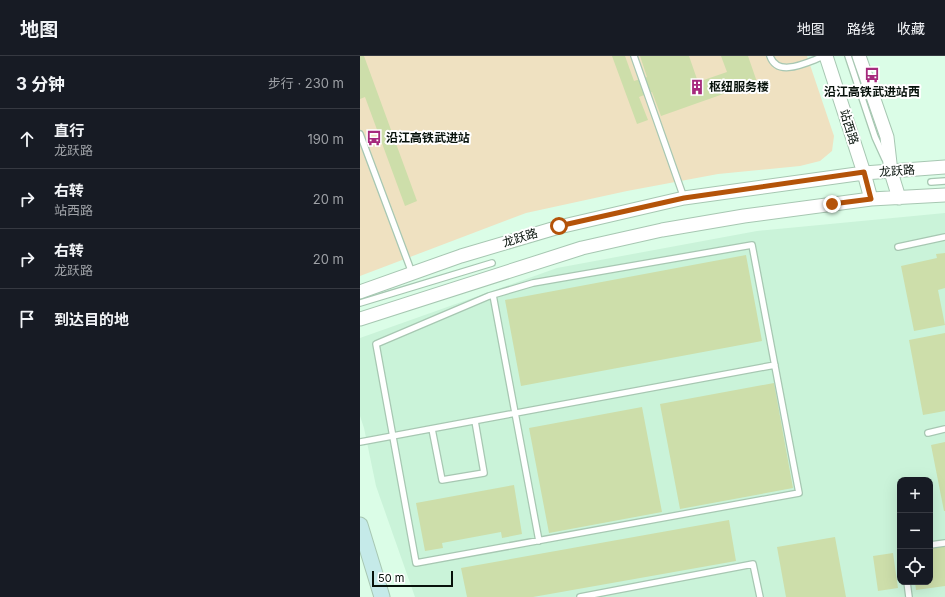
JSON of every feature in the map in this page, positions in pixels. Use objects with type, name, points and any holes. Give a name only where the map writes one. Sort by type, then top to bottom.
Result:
[{"type":"main road","points":[[360,525],[382,597]]},
{"type":"street","name":"站西路","points":[[825,56],[864,172],[871,199]]},
{"type":"street","points":[[859,56],[887,137],[891,172],[899,198]]},
{"type":"street","name":"龙跃路","points":[[360,292],[461,256],[559,226],[684,198],[864,172],[891,172],[945,167]]},
{"type":"street","points":[[360,319],[582,248],[662,230],[744,216],[871,199],[945,195]]},
{"type":"lane","points":[[634,56],[684,198]]},
{"type":"lane","points":[[770,56],[772,61],[779,67],[788,68],[825,56]]},
{"type":"lane","points":[[848,56],[875,138],[891,172]]},
{"type":"lane","points":[[360,134],[412,274]]},
{"type":"lane","points":[[931,182],[945,181]]},
{"type":"lane","points":[[898,246],[945,237]]},
{"type":"lane","points":[[752,245],[775,365],[799,493],[416,564],[376,344],[493,295],[533,283],[752,245]]},
{"type":"lane","points":[[360,303],[492,263]]},
{"type":"lane","points":[[493,295],[539,541]]},
{"type":"lane","points":[[360,442],[775,365]]},
{"type":"lane","points":[[432,429],[442,480],[470,475],[484,472],[475,421]]},
{"type":"lane","points":[[928,433],[945,429]]},
{"type":"lane","points":[[933,545],[945,543]]},
{"type":"lane","points":[[580,597],[753,564],[760,597]]},
{"type":"lane","points":[[907,585],[909,597]]},
{"type":"shaded area","points":[[360,56],[807,56],[834,136],[832,151],[820,161],[800,166],[718,174],[627,191],[526,213],[360,276]]},
{"type":"shaded area","points":[[945,213],[945,597],[415,597],[376,486],[364,428],[360,416],[360,338],[557,268],[757,231]]},
{"type":"building","points":[[360,56],[364,56],[417,201],[405,206],[365,97],[360,99]]},
{"type":"building","name":"枢纽服务楼","points":[[612,56],[625,56],[634,81],[647,77],[640,56],[689,56],[698,82],[727,72],[721,56],[748,56],[757,82],[661,116],[652,92],[639,97],[648,120],[637,124]]},
{"type":"building","points":[[945,253],[945,288],[938,290],[945,325],[914,331],[901,266],[937,258],[936,254]]},
{"type":"building","points":[[746,255],[762,341],[521,386],[505,300]]},
{"type":"building","points":[[945,333],[945,411],[923,415],[909,340]]},
{"type":"building","points":[[774,383],[793,488],[680,509],[660,404]]},
{"type":"building","points":[[642,407],[662,512],[549,533],[529,428]]},
{"type":"building","points":[[945,442],[945,511],[944,511],[931,445]]},
{"type":"building","points":[[514,485],[522,534],[502,538],[501,532],[442,543],[443,548],[425,551],[416,503]]},
{"type":"building","points":[[729,520],[736,561],[533,597],[467,597],[461,568]]},
{"type":"building","points":[[835,537],[846,597],[786,597],[777,547]]},
{"type":"building","points":[[945,545],[945,586],[916,590],[915,585],[933,585],[933,547]]},
{"type":"building","points":[[893,553],[898,588],[878,591],[873,556]]},
{"type":"place","name":"沿江高铁武进站西","points":[[872,75]]},
{"type":"place","name":"枢纽服务楼","points":[[697,87]]},
{"type":"place","name":"沿江高铁武进站","points":[[374,138]]},
{"type":"route","points":[[559,226],[684,198],[864,172],[871,199],[832,204]]}]
